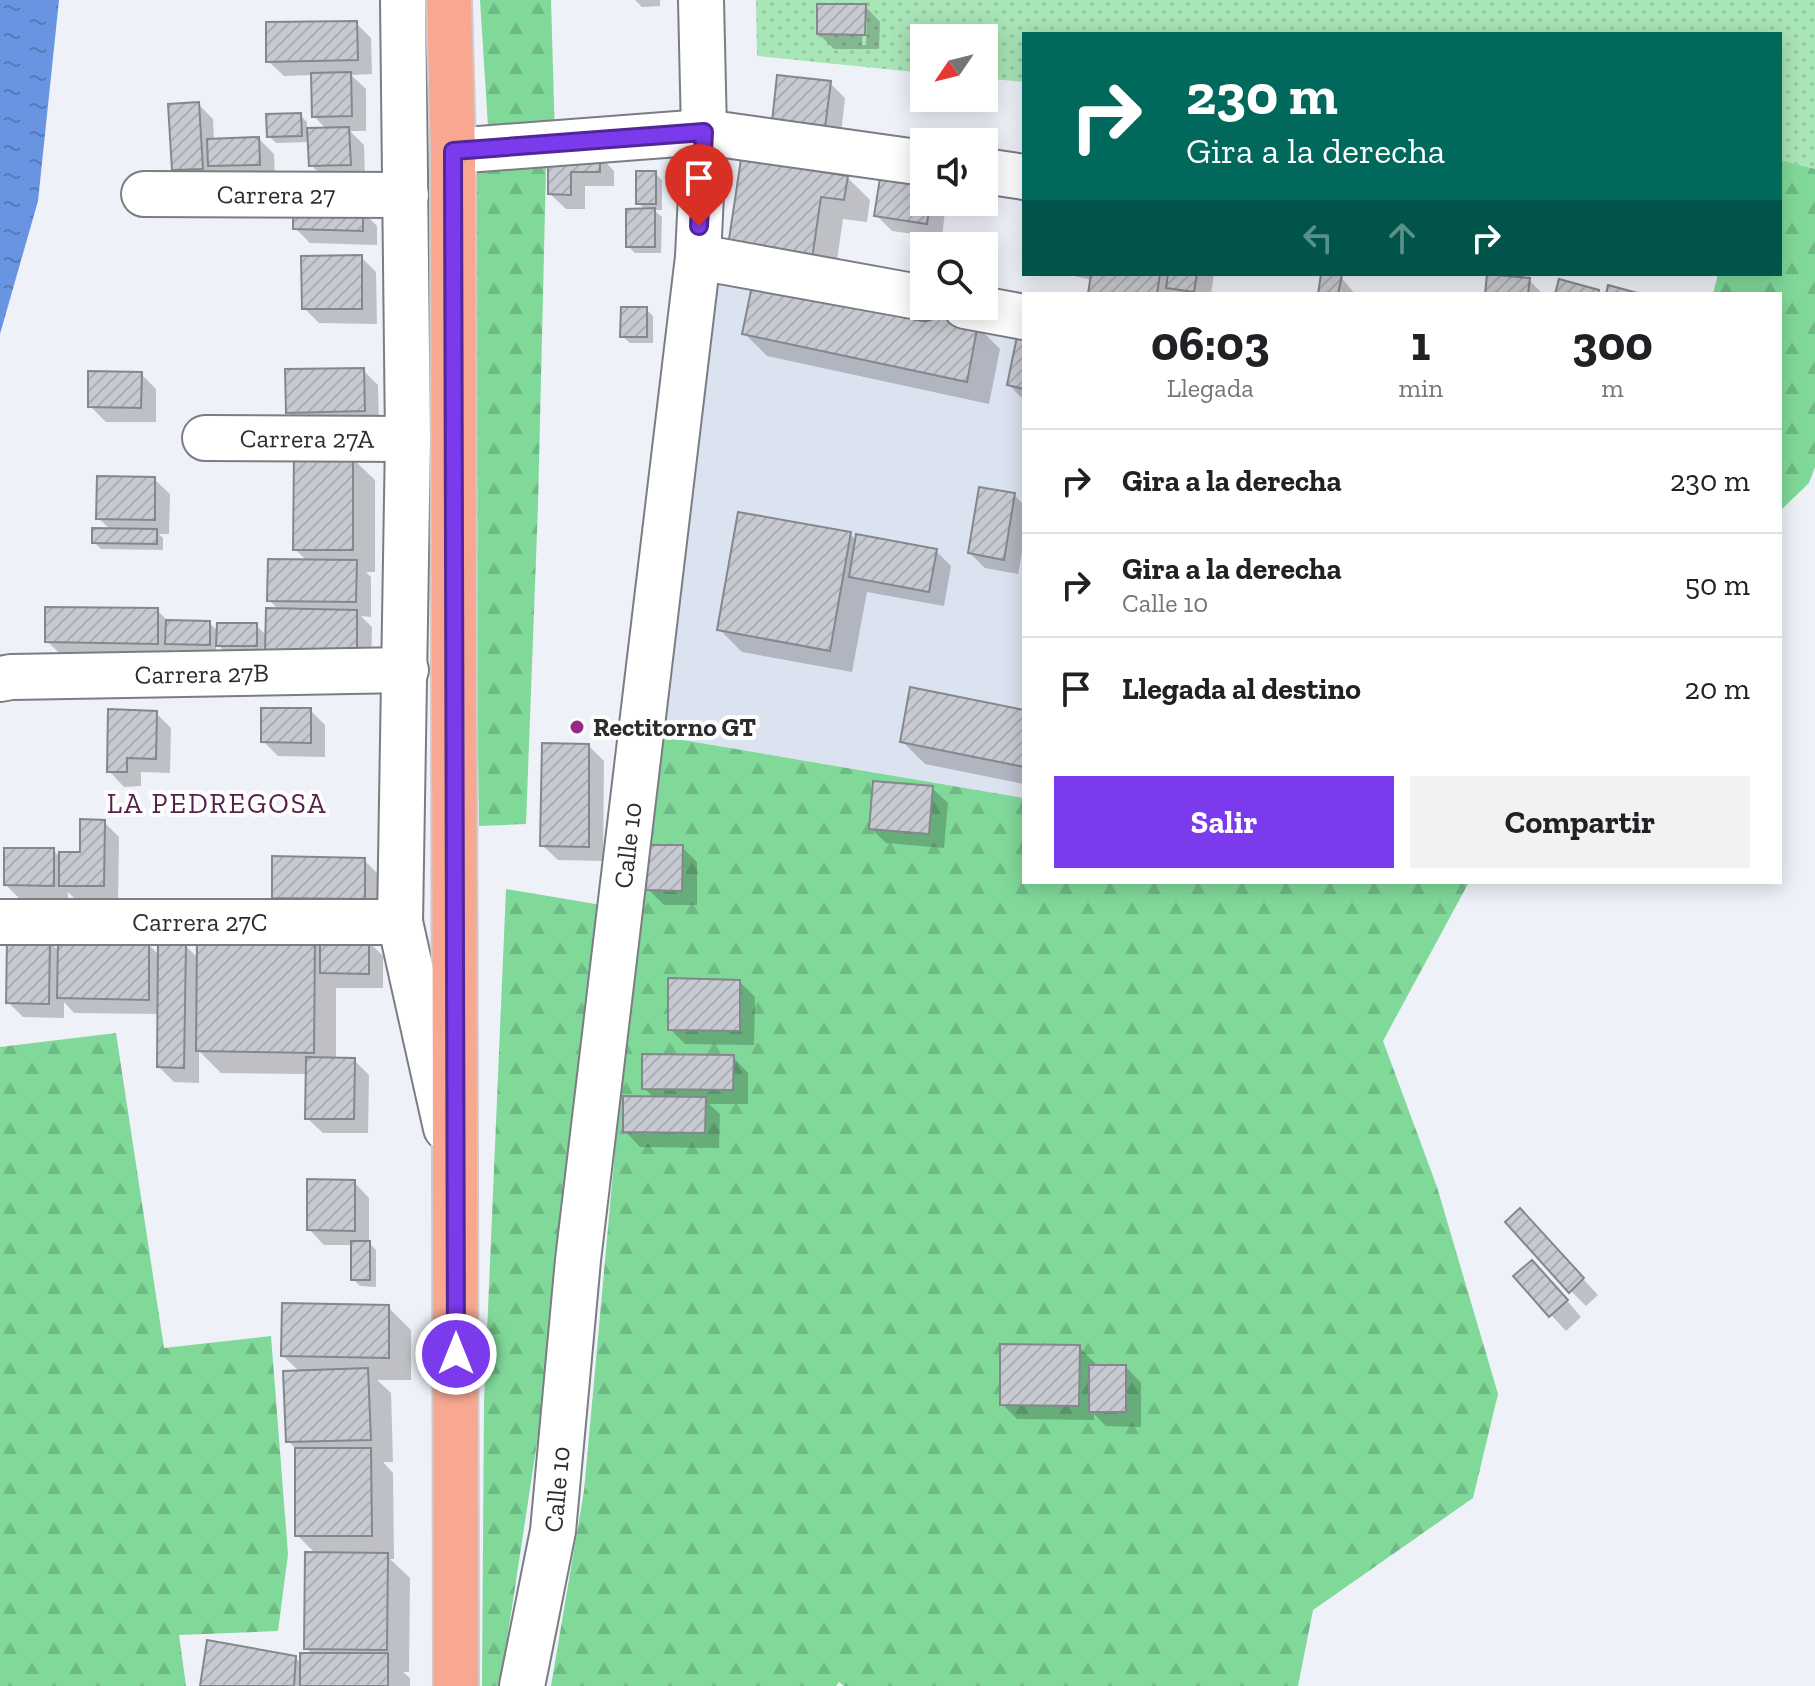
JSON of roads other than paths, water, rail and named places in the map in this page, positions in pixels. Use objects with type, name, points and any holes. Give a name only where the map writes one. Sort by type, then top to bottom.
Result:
[{"type":"highway","points":[[449,0],[453,151],[456,1686]]},
{"type":"street","points":[[403,0],[408,439],[400,922],[456,1173]]},
{"type":"street","name":"Calle 10","points":[[522,1686],[553,1531],[578,1260],[698,257],[704,132],[701,0]]},
{"type":"street","points":[[453,151],[704,132],[910,161]]},
{"type":"street","points":[[998,173],[1022,177]]},
{"type":"street","name":"Carrera 27","points":[[144,194],[406,195]]},
{"type":"street","points":[[698,257],[910,295]]},
{"type":"street","points":[[998,312],[1022,317]]},
{"type":"street","name":"Carrera 27A","points":[[205,438],[408,439]]},
{"type":"street","name":"Carrera 27B","points":[[0,679],[406,670]]},
{"type":"street","name":"Carrera 27C","points":[[0,922],[400,922]]},
{"type":"water","points":[[0,0],[59,0],[38,201],[0,334]]},
{"type":"place","name":"Rectitorno GT","points":[[577,727]]},
{"type":"district","name":"LA PEDREGOSA","points":[[217,803]]}]
